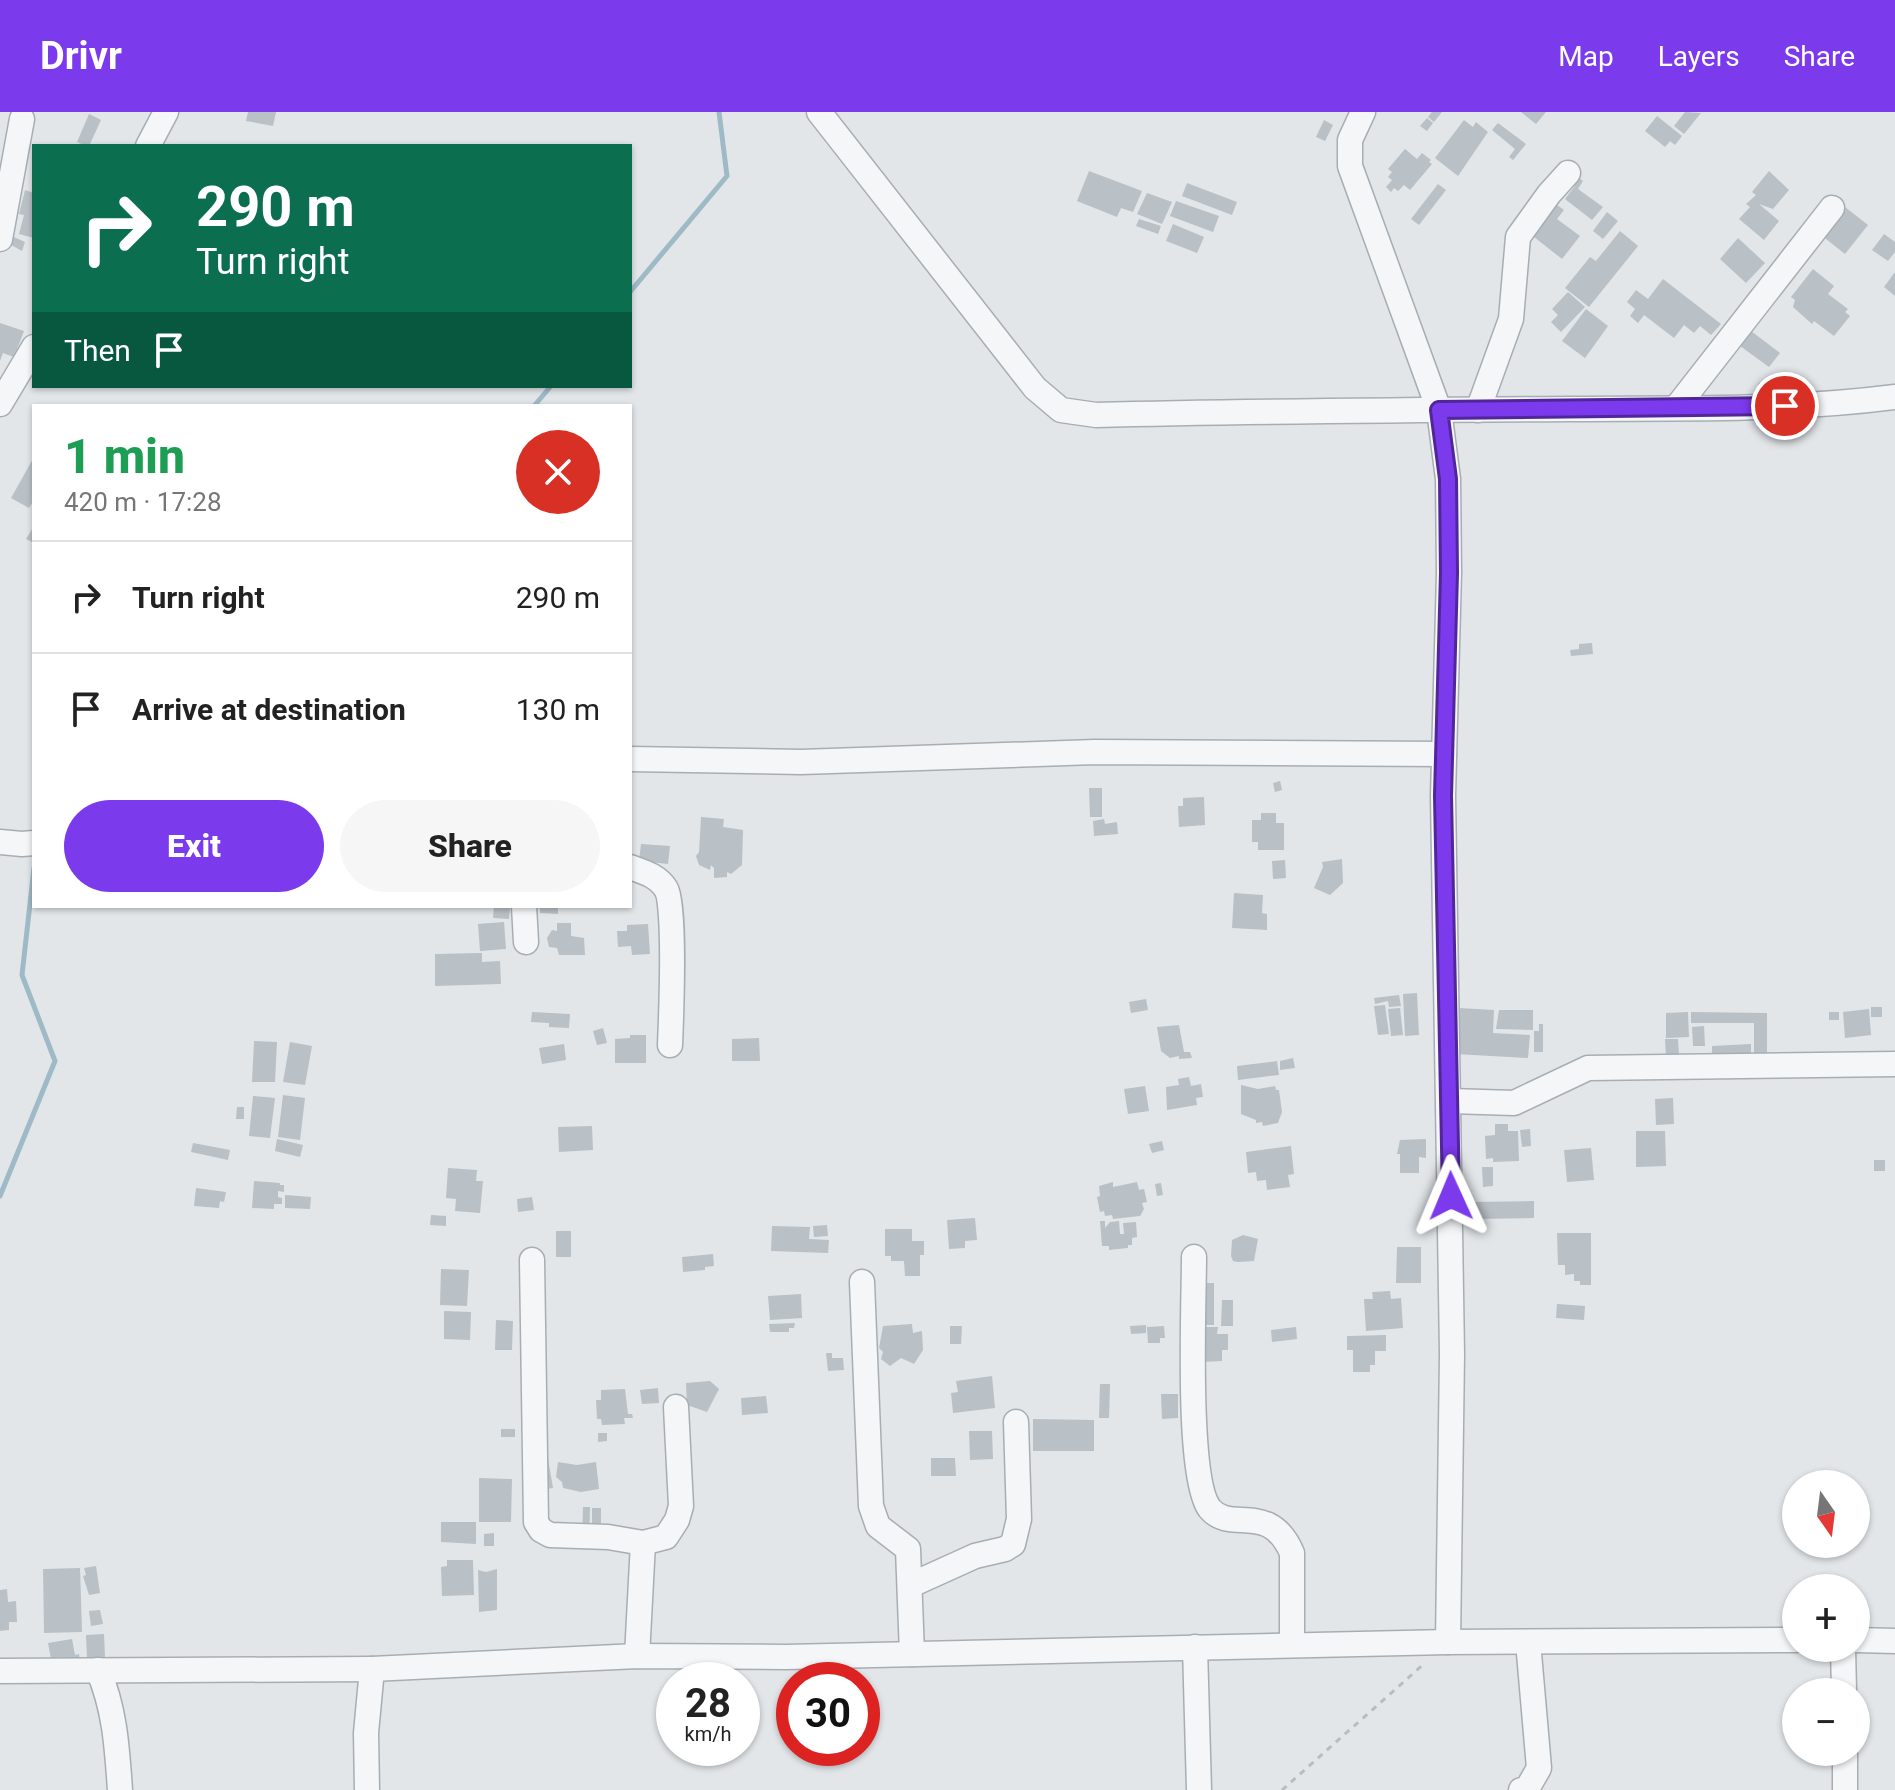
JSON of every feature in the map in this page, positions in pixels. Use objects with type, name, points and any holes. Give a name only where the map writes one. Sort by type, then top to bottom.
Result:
[{"type":"street","points":[[149,144],[166,112]]},
{"type":"street","points":[[819,112],[1035,388],[1061,410],[1096,415],[1676,408],[1851,402],[1895,397]]},
{"type":"street","points":[[1363,112],[1350,140],[1350,166],[1439,410],[1448,479],[1444,754],[1452,1354],[1448,1642]]},
{"type":"street","points":[[0,239],[22,119]]},
{"type":"street","points":[[1478,410],[1511,319],[1518,237],[1568,173]]},
{"type":"street","points":[[1676,408],[1832,208]]},
{"type":"street","points":[[0,404],[32,350]]},
{"type":"street","points":[[632,759],[801,762],[1095,752],[1444,754]]},
{"type":"street","points":[[0,842],[32,843]]},
{"type":"street","points":[[632,868],[656,877],[669,892],[670,1045]]},
{"type":"street","points":[[524,908],[526,942]]},
{"type":"street","points":[[1450,1101],[1514,1103],[1588,1068],[1895,1064]]},
{"type":"street","points":[[1194,1257],[1194,1452],[1203,1489],[1210,1509],[1223,1517],[1265,1522],[1286,1539],[1292,1553],[1292,1645]]},
{"type":"street","points":[[532,1260],[536,1522],[541,1530],[550,1535],[608,1537],[643,1543],[666,1537],[677,1520],[681,1506],[676,1407]]},
{"type":"street","points":[[862,1282],[871,1506],[878,1526],[908,1549],[912,1654]]},
{"type":"street","points":[[911,1585],[975,1556],[1013,1544],[1019,1519],[1016,1422]]},
{"type":"street","points":[[637,1656],[643,1543]]},
{"type":"street","points":[[0,1671],[372,1669],[637,1656],[786,1657],[1448,1642],[1782,1640]]},
{"type":"street","points":[[1870,1640],[1895,1641]]},
{"type":"street","points":[[1521,1790],[1527,1789],[1539,1768],[1528,1642]]},
{"type":"street","points":[[1195,1647],[1199,1790]]},
{"type":"street","points":[[367,1790],[366,1733],[372,1669]]},
{"type":"street","points":[[98,1670],[108,1693],[117,1737],[120,1790]]},
{"type":"street","points":[[1845,1766],[1845,1790]]},
{"type":"path","points":[[1282,1790],[1448,1642]]},
{"type":"building","points":[[248,112],[276,112],[273,126],[246,121]]},
{"type":"building","points":[[1432,112],[1442,112],[1434,122],[1428,117]]},
{"type":"building","points":[[1521,112],[1546,112],[1536,124]]},
{"type":"building","points":[[1685,112],[1701,113],[1684,134],[1674,126]]},
{"type":"building","points":[[89,114],[101,120],[90,144],[77,142]]},
{"type":"building","points":[[1657,116],[1682,136],[1675,145],[1670,141],[1665,147],[1645,131]]},
{"type":"building","points":[[1427,118],[1433,123],[1427,131],[1420,126]]},
{"type":"building","points":[[1324,120],[1333,125],[1325,141],[1316,137]]},
{"type":"building","points":[[1464,120],[1473,127],[1476,122],[1488,132],[1458,176],[1435,158]]},
{"type":"building","points":[[1498,123],[1526,144],[1513,160],[1509,157],[1515,149],[1492,130]]},
{"type":"building","points":[[1405,149],[1417,159],[1422,153],[1432,164],[1410,190],[1404,185],[1398,191],[1394,188],[1391,192],[1386,187],[1392,180],[1388,177],[1392,172],[1388,169]]},
{"type":"building","points":[[1089,171],[1142,191],[1133,212],[1121,208],[1117,217],[1077,201]]},
{"type":"building","points":[[1769,171],[1789,190],[1773,209],[1759,204],[1779,221],[1764,240],[1739,219],[1750,207],[1746,204],[1756,195],[1752,192]]},
{"type":"building","points":[[1575,175],[1583,181],[1578,189],[1603,207],[1592,220],[1565,199],[1575,186],[1570,182]]},
{"type":"building","points":[[1187,183],[1237,202],[1232,215],[1182,196]]},
{"type":"building","points":[[1438,184],[1446,190],[1419,225],[1411,219]]},
{"type":"building","points":[[25,190],[32,192],[32,237],[19,234],[24,215],[19,214]]},
{"type":"building","points":[[1147,193],[1172,202],[1162,224],[1137,214]]},
{"type":"building","points":[[1176,201],[1219,216],[1213,232],[1170,216]]},
{"type":"building","points":[[1553,202],[1564,210],[1557,219],[1580,236],[1562,259],[1529,233]]},
{"type":"building","points":[[1845,207],[1868,225],[1845,254],[1821,235]]},
{"type":"building","points":[[1607,212],[1618,221],[1603,239],[1593,231]]},
{"type":"building","points":[[1139,219],[1161,226],[1158,234],[1136,226]]},
{"type":"building","points":[[1173,224],[1204,237],[1197,253],[1166,241]]},
{"type":"building","points":[[1620,231],[1638,246],[1589,307],[1565,288],[1590,257],[1596,261]]},
{"type":"building","points":[[1884,234],[1895,242],[1895,252],[1888,261],[1872,250]]},
{"type":"building","points":[[14,237],[25,242],[22,251],[11,245]]},
{"type":"building","points":[[1738,238],[1765,263],[1746,283],[1720,259]]},
{"type":"building","points":[[1813,269],[1834,286],[1828,294],[1848,309],[1845,312],[1850,316],[1834,336],[1814,321],[1812,324],[1793,307],[1795,300],[1791,297]]},
{"type":"building","points":[[1895,272],[1895,296],[1884,287]]},
{"type":"building","points":[[1663,279],[1721,324],[1711,335],[1700,326],[1694,333],[1684,325],[1674,338],[1644,315],[1638,323],[1630,316],[1635,309],[1627,302],[1636,290],[1648,299]]},
{"type":"building","points":[[1568,292],[1585,307],[1561,332],[1551,322],[1558,315],[1552,309]]},
{"type":"building","points":[[1586,309],[1608,326],[1585,358],[1562,341]]},
{"type":"building","points":[[0,323],[24,331],[14,357],[3,353],[0,361]]},
{"type":"building","points":[[1747,328],[1780,353],[1769,367],[1736,343]]},
{"type":"building","points":[[1759,383],[1799,387],[1786,404],[1755,405]]},
{"type":"building","points":[[32,461],[32,503],[29,508],[11,498]]},
{"type":"building","points":[[1592,643],[1593,654],[1571,656],[1570,650],[1579,649],[1579,644]]},
{"type":"building","points":[[1280,781],[1282,790],[1275,792],[1273,783]]},
{"type":"building","points":[[1089,788],[1102,788],[1102,817],[1090,817]]},
{"type":"building","points":[[1204,797],[1205,825],[1179,827],[1178,806],[1183,806],[1183,798]]},
{"type":"building","points":[[1261,813],[1276,813],[1276,823],[1284,823],[1284,850],[1258,850],[1258,842],[1252,842],[1252,820],[1261,820]]},
{"type":"building","points":[[701,817],[724,819],[723,827],[743,830],[742,865],[731,874],[727,872],[727,877],[714,878],[711,865],[710,870],[699,865],[696,856],[699,852]]},
{"type":"building","points":[[1104,819],[1105,824],[1117,822],[1118,834],[1094,836],[1093,821]]},
{"type":"building","points":[[641,844],[670,846],[668,864],[639,861]]},
{"type":"building","points":[[1342,859],[1343,883],[1330,895],[1314,888],[1323,867],[1322,862]]},
{"type":"building","points":[[1285,860],[1286,878],[1273,879],[1272,861]]},
{"type":"building","points":[[1234,893],[1263,895],[1262,913],[1267,914],[1267,930],[1232,928]]},
{"type":"building","points":[[494,908],[510,908],[509,919],[493,918]]},
{"type":"building","points":[[540,908],[558,908],[558,914],[540,913]]},
{"type":"building","points":[[504,922],[506,949],[480,951],[478,924]]},
{"type":"building","points":[[557,923],[571,923],[571,936],[584,938],[585,955],[559,955],[557,948],[549,947],[547,938],[552,930],[557,931]]},
{"type":"building","points":[[648,924],[650,954],[632,955],[631,946],[618,947],[617,931],[627,931],[627,925]]},
{"type":"building","points":[[482,953],[482,962],[500,961],[501,984],[435,986],[435,954]]},
{"type":"building","points":[[1417,993],[1419,1035],[1405,1036],[1403,994]]},
{"type":"building","points":[[1399,995],[1401,1006],[1389,1007],[1388,1001],[1375,1004],[1374,998]]},
{"type":"building","points":[[1146,999],[1148,1010],[1131,1013],[1129,1002]]},
{"type":"building","points":[[1385,1005],[1389,1034],[1378,1035],[1374,1006]]},
{"type":"building","points":[[1871,1007],[1882,1007],[1882,1017],[1871,1017]]},
{"type":"building","points":[[1400,1008],[1403,1035],[1391,1036],[1388,1009]]},
{"type":"building","points":[[1459,1008],[1494,1010],[1493,1033],[1530,1035],[1528,1058],[1456,1054]]},
{"type":"building","points":[[1869,1009],[1871,1035],[1845,1038],[1843,1012]]},
{"type":"building","points":[[1499,1010],[1533,1010],[1533,1030],[1496,1029]]},
{"type":"building","points":[[532,1012],[570,1014],[569,1028],[531,1022]]},
{"type":"building","points":[[1688,1012],[1689,1037],[1666,1038],[1666,1013]]},
{"type":"building","points":[[1691,1012],[1767,1013],[1767,1055],[1754,1055],[1754,1023],[1691,1023]]},
{"type":"building","points":[[1829,1012],[1839,1012],[1839,1020],[1829,1020]]},
{"type":"building","points":[[1539,1024],[1543,1024],[1543,1052],[1534,1052],[1534,1031],[1539,1031]]},
{"type":"building","points":[[1179,1025],[1184,1052],[1190,1052],[1192,1058],[1170,1058],[1161,1051],[1157,1027]]},
{"type":"building","points":[[1704,1026],[1705,1046],[1693,1046],[1692,1027]]},
{"type":"building","points":[[603,1028],[607,1043],[597,1045],[593,1031]]},
{"type":"building","points":[[630,1035],[646,1035],[646,1063],[615,1063],[615,1039],[630,1038]]},
{"type":"building","points":[[759,1038],[760,1061],[732,1061],[732,1039]]},
{"type":"building","points":[[1665,1039],[1678,1039],[1679,1055],[1666,1056]]},
{"type":"building","points":[[254,1041],[277,1042],[275,1082],[252,1082]]},
{"type":"building","points":[[290,1042],[312,1046],[305,1085],[283,1082]]},
{"type":"building","points":[[564,1044],[566,1060],[542,1064],[539,1048]]},
{"type":"building","points":[[1751,1044],[1751,1056],[1712,1058],[1712,1046]]},
{"type":"building","points":[[1293,1058],[1295,1068],[1280,1070],[1280,1061]]},
{"type":"building","points":[[1277,1061],[1279,1075],[1238,1080],[1237,1066]]},
{"type":"building","points":[[1189,1077],[1191,1086],[1201,1084],[1203,1097],[1196,1098],[1197,1105],[1167,1110],[1166,1087],[1179,1085],[1178,1079]]},
{"type":"building","points":[[1241,1085],[1258,1089],[1275,1086],[1279,1090],[1282,1112],[1278,1123],[1263,1126],[1262,1122],[1256,1123],[1256,1120],[1241,1114]]},
{"type":"building","points":[[1145,1086],[1149,1111],[1128,1114],[1124,1089]]},
{"type":"building","points":[[283,1095],[305,1098],[300,1140],[278,1137]]},
{"type":"building","points":[[253,1096],[275,1098],[270,1138],[249,1136]]},
{"type":"building","points":[[1673,1098],[1674,1124],[1656,1125],[1655,1099]]},
{"type":"building","points":[[237,1107],[244,1107],[244,1119],[236,1119]]},
{"type":"building","points":[[1495,1124],[1508,1124],[1508,1131],[1518,1131],[1519,1161],[1493,1162],[1493,1158],[1486,1159],[1485,1136],[1495,1135]]},
{"type":"building","points":[[592,1126],[593,1150],[559,1152],[558,1127]]},
{"type":"building","points":[[1530,1129],[1531,1146],[1522,1147],[1520,1130]]},
{"type":"building","points":[[1636,1131],[1665,1131],[1666,1166],[1636,1167]]},
{"type":"building","points":[[277,1139],[303,1145],[300,1157],[275,1151]]},
{"type":"building","points":[[1426,1139],[1426,1158],[1419,1157],[1419,1173],[1400,1173],[1400,1154],[1397,1154],[1400,1140]]},
{"type":"building","points":[[1162,1141],[1164,1150],[1152,1153],[1149,1144]]},
{"type":"building","points":[[193,1143],[230,1150],[228,1160],[191,1152]]},
{"type":"building","points":[[1291,1146],[1294,1174],[1288,1175],[1290,1187],[1267,1190],[1266,1180],[1257,1181],[1256,1172],[1248,1173],[1246,1152]]},
{"type":"building","points":[[1591,1148],[1594,1180],[1567,1182],[1564,1150]]},
{"type":"building","points":[[1874,1160],[1885,1160],[1885,1171],[1874,1171]]},
{"type":"building","points":[[1482,1167],[1493,1167],[1493,1186],[1483,1187]]},
{"type":"building","points":[[448,1168],[477,1170],[476,1181],[483,1181],[480,1213],[455,1211],[456,1199],[446,1198]]},
{"type":"building","points":[[254,1181],[284,1185],[284,1192],[278,1191],[282,1204],[274,1204],[274,1209],[252,1208]]},
{"type":"building","points":[[1113,1182],[1113,1187],[1137,1182],[1139,1190],[1144,1189],[1147,1202],[1142,1203],[1144,1209],[1140,1216],[1113,1219],[1112,1215],[1105,1216],[1104,1211],[1100,1212],[1097,1197],[1100,1196],[1099,1186]]},
{"type":"building","points":[[1161,1183],[1163,1195],[1157,1196],[1155,1184]]},
{"type":"building","points":[[196,1188],[226,1192],[224,1202],[220,1201],[219,1208],[194,1206]]},
{"type":"building","points":[[285,1195],[311,1197],[310,1209],[285,1208]]},
{"type":"building","points":[[532,1197],[534,1210],[518,1212],[517,1199]]},
{"type":"building","points":[[1534,1201],[1534,1218],[1472,1219],[1471,1202]]},
{"type":"building","points":[[431,1215],[446,1216],[446,1226],[430,1225]]},
{"type":"building","points":[[975,1218],[977,1240],[965,1241],[965,1248],[949,1249],[947,1220]]},
{"type":"building","points":[[1100,1221],[1105,1221],[1105,1228],[1110,1222],[1119,1221],[1120,1234],[1124,1234],[1123,1223],[1136,1222],[1137,1237],[1132,1238],[1132,1245],[1128,1248],[1109,1250],[1109,1246],[1102,1246]]},
{"type":"building","points":[[827,1225],[828,1236],[814,1237],[813,1226]]},
{"type":"building","points":[[772,1226],[810,1227],[809,1239],[829,1240],[828,1253],[771,1251]]},
{"type":"building","points":[[885,1229],[912,1229],[912,1241],[924,1241],[920,1276],[905,1276],[904,1261],[891,1261],[891,1256],[885,1256]]},
{"type":"building","points":[[556,1231],[571,1231],[571,1257],[556,1257]]},
{"type":"building","points":[[1557,1233],[1591,1233],[1591,1285],[1580,1285],[1580,1281],[1574,1281],[1574,1274],[1565,1275],[1565,1265],[1558,1265]]},
{"type":"building","points":[[1243,1235],[1258,1239],[1254,1261],[1233,1261],[1232,1240]]},
{"type":"building","points":[[1397,1247],[1421,1247],[1421,1283],[1396,1283]]},
{"type":"building","points":[[713,1254],[714,1266],[683,1272],[682,1257]]},
{"type":"building","points":[[441,1269],[469,1270],[467,1306],[440,1305]]},
{"type":"building","points":[[1201,1283],[1214,1283],[1214,1325],[1201,1325]]},
{"type":"building","points":[[1390,1291],[1391,1299],[1401,1298],[1403,1328],[1366,1331],[1364,1299],[1373,1299],[1372,1292]]},
{"type":"building","points":[[801,1294],[802,1318],[770,1320],[768,1296]]},
{"type":"building","points":[[1222,1300],[1233,1300],[1233,1326],[1221,1326]]},
{"type":"building","points":[[1557,1304],[1585,1306],[1584,1320],[1556,1318]]},
{"type":"building","points":[[444,1311],[471,1312],[470,1340],[444,1339]]},
{"type":"building","points":[[496,1320],[513,1321],[512,1350],[495,1350]]},
{"type":"building","points":[[795,1323],[789,1332],[770,1332],[769,1324]]},
{"type":"building","points":[[912,1324],[913,1333],[922,1331],[923,1350],[914,1364],[901,1358],[890,1366],[881,1359],[883,1352],[879,1348],[883,1326]]},
{"type":"building","points":[[1146,1325],[1146,1333],[1131,1334],[1130,1326]]},
{"type":"building","points":[[950,1326],[962,1326],[961,1344],[950,1344]]},
{"type":"building","points":[[1164,1326],[1165,1338],[1160,1338],[1160,1343],[1148,1343],[1147,1327]]},
{"type":"building","points":[[1201,1327],[1218,1327],[1217,1334],[1228,1334],[1228,1350],[1222,1350],[1222,1361],[1202,1362]]},
{"type":"building","points":[[1296,1327],[1297,1339],[1272,1342],[1271,1330]]},
{"type":"building","points":[[1386,1335],[1386,1351],[1375,1351],[1375,1365],[1370,1365],[1370,1372],[1353,1372],[1353,1350],[1347,1350],[1347,1336]]},
{"type":"building","points":[[826,1353],[832,1353],[832,1358],[843,1358],[844,1370],[828,1371]]},
{"type":"building","points":[[992,1376],[995,1408],[953,1413],[951,1393],[958,1392],[956,1381]]},
{"type":"building","points":[[710,1381],[719,1389],[707,1412],[687,1405],[686,1383]]},
{"type":"building","points":[[1100,1384],[1110,1384],[1109,1418],[1099,1418]]},
{"type":"building","points":[[658,1388],[659,1403],[642,1404],[640,1390]]},
{"type":"building","points":[[625,1389],[628,1414],[632,1414],[633,1418],[624,1418],[625,1424],[602,1425],[601,1419],[597,1419],[596,1400],[601,1400],[601,1390]]},
{"type":"building","points":[[1161,1394],[1178,1394],[1178,1418],[1162,1419]]},
{"type":"building","points":[[766,1396],[768,1413],[742,1415],[741,1398]]},
{"type":"building","points":[[1033,1419],[1094,1420],[1094,1451],[1033,1451]]},
{"type":"building","points":[[501,1429],[515,1429],[515,1437],[501,1437]]},
{"type":"building","points":[[969,1431],[992,1431],[993,1459],[970,1460]]},
{"type":"building","points":[[598,1433],[607,1433],[607,1441],[598,1442]]},
{"type":"building","points":[[931,1458],[955,1458],[956,1476],[931,1476]]},
{"type":"building","points":[[548,1459],[553,1488],[540,1490],[535,1461]]},
{"type":"building","points":[[558,1462],[577,1465],[596,1462],[599,1489],[581,1492],[563,1488],[556,1477]]},
{"type":"building","points":[[479,1478],[512,1479],[511,1522],[479,1522]]},
{"type":"building","points":[[583,1507],[590,1507],[589,1545],[582,1544]]},
{"type":"building","points":[[592,1508],[601,1508],[601,1547],[592,1547]]},
{"type":"building","points":[[441,1522],[476,1522],[476,1544],[441,1542]]},
{"type":"building","points":[[494,1533],[494,1546],[484,1546],[484,1534]]},
{"type":"building","points":[[447,1560],[473,1560],[474,1595],[442,1596],[441,1567],[447,1566]]},
{"type":"building","points":[[96,1566],[100,1593],[89,1595],[83,1576],[86,1575],[84,1568]]},
{"type":"building","points":[[80,1568],[82,1632],[44,1633],[43,1569]]},
{"type":"building","points":[[497,1569],[497,1610],[479,1612],[478,1570],[486,1572]]},
{"type":"building","points":[[7,1589],[8,1602],[16,1601],[17,1622],[9,1622],[9,1630],[0,1631],[0,1590]]},
{"type":"building","points":[[100,1610],[103,1624],[91,1626],[89,1611]]},
{"type":"building","points":[[104,1634],[105,1657],[87,1658],[86,1635]]},
{"type":"building","points":[[72,1639],[75,1655],[79,1654],[80,1662],[64,1660],[63,1657],[51,1659],[48,1643]]},
{"type":"waterway","points":[[632,290],[727,176],[719,112]]},
{"type":"waterway","points":[[536,404],[549,388]]},
{"type":"waterway","points":[[0,1196],[55,1061],[22,975],[32,886]]},
{"type":"route","points":[[1451,1196],[1443,796],[1449,573],[1448,479],[1439,410],[1785,406]]}]
